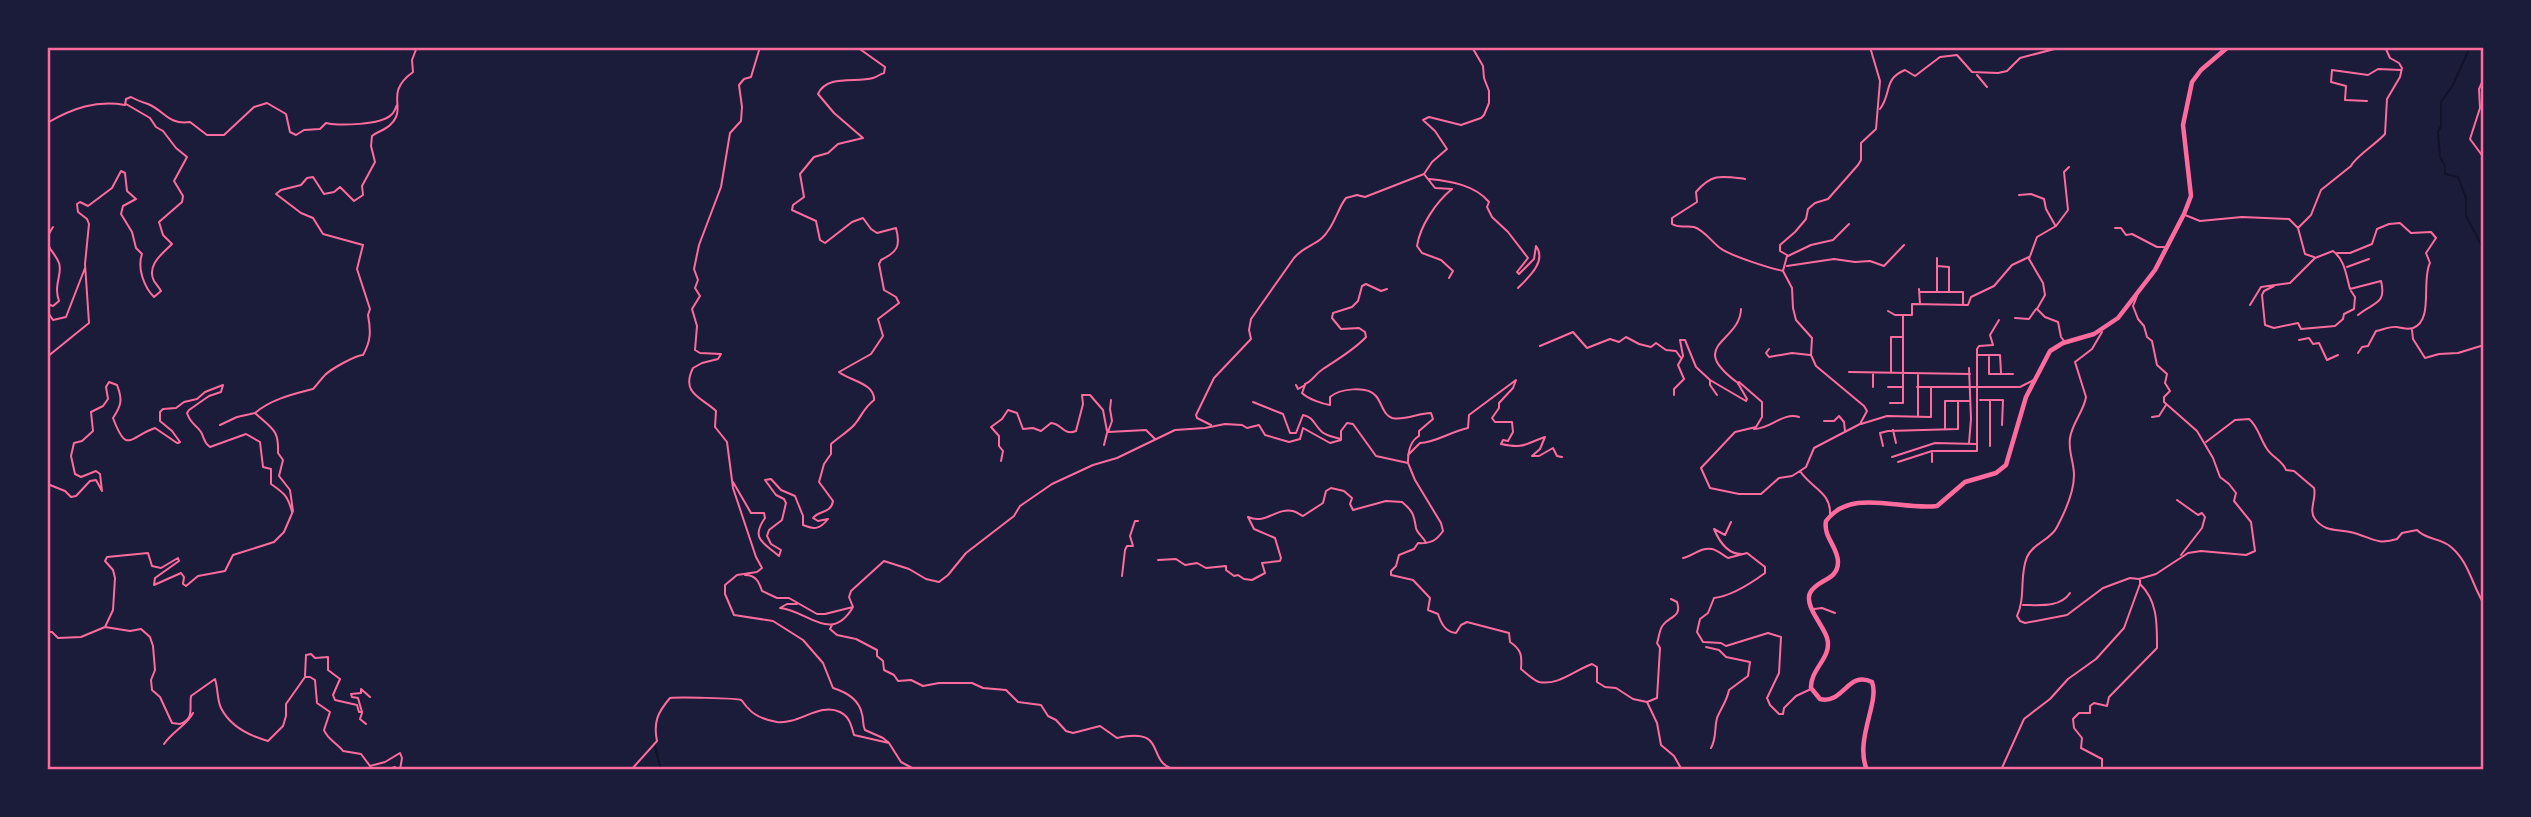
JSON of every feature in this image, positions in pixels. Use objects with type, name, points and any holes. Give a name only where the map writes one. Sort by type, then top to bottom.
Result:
[{"type":"highway","points":[[1867,770],[1863,762],[1864,736],[1874,696],[1872,682],[1860,678],[1829,700],[1817,696],[1811,688],[1812,675],[1828,645],[1827,637],[1813,610],[1811,592],[1833,575],[1838,565],[1825,530],[1826,521],[1839,508],[1852,503],[1937,506],[1965,482],[1996,472],[2008,460],[2021,411],[2034,380],[2052,349],[2102,330],[2122,315],[2167,247],[2184,214],[2191,191],[2183,125],[2190,88],[2197,75],[2228,47]]},
{"type":"street","points":[[220,425],[255,413],[298,390],[313,389],[327,373],[355,356],[363,355],[371,336],[368,315],[370,309],[357,269],[363,245],[323,234],[313,218],[276,194],[301,185],[307,178],[313,177],[324,194],[334,192],[340,187],[354,201],[363,195],[362,186],[375,162],[371,146],[372,135],[392,124],[398,104],[395,95],[400,82],[413,72],[412,60],[417,47]]},
{"type":"street","points":[[760,47],[751,78],[744,79],[739,85],[743,107],[741,121],[730,133],[721,187],[699,245],[694,269],[698,280],[695,288],[700,296],[692,309],[697,326],[695,350],[700,353],[721,354],[718,359],[693,368],[690,384],[694,397],[716,411],[715,427],[727,442],[733,488],[762,568],[757,572],[737,575],[724,588],[731,612],[740,617],[774,621],[803,640],[823,663],[833,688],[844,691],[860,709],[865,730],[883,738],[901,762],[916,770]]},
{"type":"street","points":[[733,482],[751,513],[764,513],[759,538],[779,556],[781,550],[771,544],[767,536],[769,530],[782,520],[786,503],[765,480],[771,479],[781,490],[795,496],[803,516],[803,525],[813,529],[821,527],[828,519],[818,521],[813,518],[832,506],[833,501],[819,482],[824,464],[831,454],[831,444],[852,428],[862,409],[874,400],[875,394],[871,389],[839,372],[871,355],[883,336],[878,319],[899,303],[896,297],[884,290],[879,264],[895,251],[899,238],[896,228],[877,233],[870,229],[863,218],[852,222],[825,243],[820,240],[816,221],[792,210],[793,205],[804,197],[800,174],[803,168],[838,144],[863,138],[834,113],[818,94],[819,89],[826,85],[872,78],[884,73],[885,67],[857,47]]},
{"type":"street","points":[[1212,426],[1196,415],[1203,398],[1220,370],[1251,339],[1251,319],[1294,258],[1302,249],[1322,238],[1334,225],[1346,198],[1357,195],[1365,197],[1424,174],[1447,149],[1423,119],[1429,117],[1466,124],[1470,120],[1480,118],[1489,103],[1483,66],[1472,47]]},
{"type":"street","points":[[1783,271],[1787,256],[1779,247],[1806,219],[1808,209],[1815,203],[1828,199],[1858,165],[1861,160],[1861,143],[1876,129],[1880,74],[1870,47]]},
{"type":"street","points":[[1977,74],[2007,71],[2020,58],[2062,47]]},
{"type":"street","points":[[2298,228],[2311,215],[2321,190],[2385,134],[2387,100],[2402,70],[2399,62],[2390,58],[2385,47]]},
{"type":"street","points":[[1879,110],[1890,80],[1898,72],[1905,70],[1915,76],[1940,57],[1954,54],[1961,57],[1969,70],[1977,74],[1987,87]]},
{"type":"street","points":[[2367,101],[2346,100],[2346,86],[2331,82],[2332,70],[2368,75],[2378,69],[2402,70]]},
{"type":"street","points":[[2484,78],[2479,89],[2480,108],[2470,139],[2484,158]]},
{"type":"street","points":[[126,104],[126,99],[131,97],[150,105],[164,117],[179,123],[190,122],[207,135],[215,136],[224,135],[254,107],[267,103],[286,114],[290,132],[296,135],[303,130],[320,129],[326,123],[338,125],[383,120],[391,116],[398,104]]},
{"type":"street","points":[[47,123],[68,111],[93,103],[126,104],[150,118],[187,157],[174,181],[182,193],[182,202],[159,222],[163,235],[172,244],[153,266],[153,279],[161,291],[154,297],[139,264],[142,254],[136,248],[131,229],[121,214],[123,206],[136,199],[127,191],[124,170],[118,173],[112,188],[102,197],[87,206],[80,202],[77,204],[78,212],[89,224],[86,267],[89,323],[47,357]]},
{"type":"street","points":[[2015,318],[2029,319],[2045,295],[2043,283],[2033,268],[2030,257],[2037,236],[2056,226],[2068,210],[2064,172],[2069,167]]},
{"type":"street","points":[[1424,174],[1435,188],[1452,189],[1433,208],[1417,246],[1422,253],[1441,260],[1453,271],[1449,278]]},
{"type":"street","points":[[1429,179],[1455,181],[1482,194],[1489,202],[1487,207],[1492,217],[1508,232],[1528,258],[1517,272],[1519,274],[1534,259],[1536,246],[1540,251],[1538,263],[1518,288]]},
{"type":"street","points":[[1745,179],[1710,179],[1696,192],[1697,202],[1672,218],[1672,224],[1679,228],[1694,227],[1734,256],[1783,271],[1792,288],[1796,320],[1814,341],[1811,355],[1816,366],[1864,406],[1874,420]]},
{"type":"street","points":[[2019,195],[2031,194],[2044,199],[2046,209],[2056,226]]},
{"type":"street","points":[[2184,214],[2200,221],[2289,219],[2298,228],[2305,254],[2315,258]]},
{"type":"street","points":[[2250,305],[2261,287],[2290,283],[2315,258],[2327,251],[2350,253],[2372,244],[2377,229],[2389,224],[2400,223],[2411,233],[2434,234],[2434,245],[2426,253],[2430,263],[2426,270],[2426,314],[2418,326],[2412,329],[2395,326],[2376,331],[2368,346],[2362,347],[2358,353]]},
{"type":"street","points":[[1787,256],[1811,245],[1833,240],[1849,224]]},
{"type":"street","points":[[47,304],[53,306],[59,302],[56,290],[60,264],[48,243],[53,227]]},
{"type":"street","points":[[2115,228],[2121,228],[2126,235],[2132,234],[2157,247],[2167,247]]},
{"type":"street","points":[[1786,266],[1808,265],[1834,259],[1870,261],[1885,265],[1904,245]]},
{"type":"street","points":[[2275,285],[2263,291],[2265,325],[2274,328],[2298,323],[2301,329],[2335,326],[2343,319],[2344,314],[2354,309],[2354,297],[2337,253]]},
{"type":"street","points":[[1888,311],[1895,315],[1912,314],[1912,304],[1968,305],[1971,297],[1994,286],[2012,265],[2030,257]]},
{"type":"street","points":[[1937,258],[1937,292]]},
{"type":"street","points":[[2345,268],[2369,259]]},
{"type":"street","points":[[47,311],[53,320],[66,317],[86,267]]},
{"type":"street","points":[[1937,267],[1950,267],[1949,292]]},
{"type":"street","points":[[2350,289],[2380,280],[2384,289],[2381,299],[2358,315]]},
{"type":"street","points":[[1296,385],[1298,389],[1305,385],[1366,337],[1365,332],[1359,328],[1342,329],[1332,318],[1333,313],[1352,307],[1360,298],[1359,289],[1366,284],[1381,291],[1387,289]]},
{"type":"street","points":[[1920,304],[1919,291],[1963,292],[1963,305]]},
{"type":"street","points":[[2137,295],[2133,308],[2147,337],[2152,341],[2157,365],[2167,374],[2165,383],[2170,391],[2164,399],[2166,404],[2206,442],[2220,477],[2236,493],[2234,501],[2254,530],[2255,551],[2246,555],[2202,551],[2181,556]]},
{"type":"street","points":[[1741,309],[1739,323],[1723,337],[1716,351],[1716,364],[1762,402],[1760,422],[1753,428]]},
{"type":"street","points":[[2037,309],[2045,317],[2058,322],[2061,337],[2066,342]]},
{"type":"street","points":[[1891,403],[1903,403],[1903,315]]},
{"type":"street","points":[[1898,462],[1932,451],[1977,451],[1977,355],[1979,346],[1993,345],[1990,335],[1999,320]]},
{"type":"street","points":[[2412,329],[2413,339],[2425,358],[2458,353],[2484,345]]},
{"type":"street","points":[[2102,330],[2092,349],[2075,362],[2086,397],[2070,436],[2073,489],[2056,530],[2037,544],[2027,557],[2022,605],[2017,616],[2020,621],[2057,618],[2076,611],[2088,598],[2103,588],[2130,578],[2139,579],[2156,574],[2181,556],[2202,528],[2205,517],[2177,500]]},
{"type":"street","points":[[1541,346],[1573,332],[1587,348],[1610,339],[1619,342],[1626,337],[1651,347],[1656,343],[1666,350],[1676,351],[1681,358]]},
{"type":"street","points":[[1891,373],[1891,337],[1904,337]]},
{"type":"street","points":[[2299,340],[2309,338],[2313,344],[2319,343],[2328,360],[2337,355]]},
{"type":"street","points":[[1674,395],[1674,389],[1684,379],[1678,365],[1683,351],[1680,343],[1685,340],[1696,367],[1710,380],[1746,401],[1738,383]]},
{"type":"street","points":[[1769,348],[1766,353],[1769,357],[1792,353],[1811,355]]},
{"type":"street","points":[[1977,355],[2000,355],[2001,373]]},
{"type":"street","points":[[1989,355],[1989,374],[2013,373]]},
{"type":"street","points":[[1969,368],[1969,443]]},
{"type":"street","points":[[1849,372],[1970,373]]},
{"type":"street","points":[[1873,372],[1873,387]]},
{"type":"street","points":[[1918,373],[1918,416]]},
{"type":"street","points":[[1408,455],[1420,443],[1468,428],[1469,415],[1516,380],[1492,418],[1495,422],[1513,422],[1513,432],[1507,441],[1503,440],[1501,443],[1517,447],[1545,437],[1540,449],[1532,456],[1539,456],[1553,448],[1557,456],[1562,457]]},
{"type":"street","points":[[1710,380],[1710,385],[1717,394]]},
{"type":"street","points":[[1917,387],[2020,387],[2034,380]]},
{"type":"street","points":[[47,492],[50,485],[65,491],[71,497],[76,496],[90,481],[96,480],[102,491],[100,474],[96,471],[81,477],[75,474],[71,456],[74,443],[82,441],[93,431],[91,412],[103,406],[108,399],[106,387],[109,382],[117,385],[121,393],[122,404],[113,418],[119,436],[125,440],[133,440],[155,428],[179,444],[172,431],[160,421],[160,412],[197,399],[205,392],[223,385],[221,392],[189,410],[187,413],[190,420],[201,433],[205,444],[210,447],[246,434],[260,442],[263,467],[271,469],[271,484],[283,491],[290,500],[291,515]]},
{"type":"street","points":[[1305,385],[1302,393],[1305,396],[1326,405],[1331,405],[1330,397],[1335,393],[1368,390],[1376,394],[1385,413],[1392,418],[1403,419],[1431,413],[1433,419],[1419,431],[1419,436],[1413,441],[1408,463],[1443,531],[1437,540],[1418,544],[1414,549],[1399,555],[1391,575],[1413,580],[1430,598],[1428,610],[1438,614],[1443,626],[1450,633],[1456,633],[1461,625],[1467,622],[1494,631],[1506,631],[1509,633],[1510,642],[1522,654],[1521,669],[1536,681],[1570,677],[1579,669],[1592,664],[1597,667],[1597,682],[1605,687],[1616,688],[1633,699],[1647,702],[1657,698],[1660,648],[1657,643],[1660,630],[1678,613],[1677,602],[1671,599]]},
{"type":"street","points":[[1888,387],[1904,387]]},
{"type":"street","points":[[1799,417],[1789,415],[1769,426],[1735,432],[1701,468],[1710,488],[1740,494],[1761,494],[1779,478],[1792,476],[1808,464],[1814,447],[1860,424],[1887,416],[1931,417],[1931,387]]},
{"type":"street","points":[[1001,461],[1003,451],[999,446],[999,436],[992,427],[1008,410],[1017,413],[1023,429],[1041,431],[1054,423],[1066,433],[1070,433],[1076,431],[1083,404],[1082,394],[1090,395],[1103,410],[1108,431]]},
{"type":"street","points":[[1104,445],[1112,421],[1111,400]]},
{"type":"street","points":[[1979,400],[2003,400],[2003,425]]},
{"type":"street","points":[[1990,400],[1990,446]]},
{"type":"street","points":[[1945,430],[1945,401],[1971,401]]},
{"type":"street","points":[[1883,446],[1880,433],[1893,430],[1958,429],[1958,401]]},
{"type":"street","points":[[1253,402],[1283,414],[1290,433],[1296,432],[1303,415],[1306,415],[1312,418],[1322,432],[1341,440]]},
{"type":"street","points":[[2152,417],[2159,416],[2166,404]]},
{"type":"street","points":[[1860,424],[1867,411]]},
{"type":"street","points":[[104,627],[113,610],[115,578],[113,570],[105,561],[107,557],[148,553],[152,566],[161,568],[178,558],[179,561],[155,578],[154,585],[181,573],[186,586],[198,576],[225,571],[237,552],[274,542],[284,532],[293,511],[290,490],[279,476],[284,460],[278,453],[279,438],[275,430],[255,413]]},
{"type":"street","points":[[1825,421],[1834,421],[1839,416],[1846,431]]},
{"type":"street","points":[[2206,442],[2235,420],[2249,419],[2256,426],[2268,450],[2283,462],[2286,470],[2294,471],[2314,488],[2314,518],[2329,531],[2350,532],[2375,542],[2386,542],[2397,539],[2402,533],[2417,530],[2423,536],[2449,545],[2466,564],[2484,604]]},
{"type":"street","points":[[1341,440],[1342,426],[1353,424],[1376,456],[1408,463]]},
{"type":"street","points":[[853,607],[849,597],[851,591],[884,561],[939,582],[966,553],[1014,516],[1029,498],[1065,478],[1117,458],[1181,428],[1238,425],[1247,428],[1259,425],[1265,435],[1289,442],[1300,439],[1303,428],[1330,443],[1341,440]]},
{"type":"street","points":[[1108,431],[1146,430],[1155,439]]},
{"type":"street","points":[[1893,430],[1896,443]]},
{"type":"street","points":[[1892,457],[1935,443],[1977,444]]},
{"type":"street","points":[[1932,451],[1932,462]]},
{"type":"street","points":[[1955,451],[1955,459]]},
{"type":"street","points":[[1800,471],[1813,487],[1826,496],[1831,505],[1830,515]]},
{"type":"street","points":[[1158,561],[1176,559],[1185,565],[1197,563],[1206,568],[1226,566],[1226,570],[1234,576],[1252,580],[1265,573],[1262,563],[1280,561],[1281,558],[1275,538],[1254,528],[1248,517],[1263,520],[1283,512],[1294,511],[1303,516],[1323,503],[1326,491],[1331,488],[1344,491],[1352,498],[1350,504],[1353,509],[1386,501],[1402,502],[1413,513],[1417,522],[1416,529],[1427,544]]},
{"type":"street","points":[[1122,576],[1125,550],[1127,546],[1133,546],[1130,536],[1135,521],[1138,520]]},
{"type":"street","points":[[1731,522],[1725,536],[1714,529],[1715,533],[1735,554],[1747,554],[1765,567],[1765,573],[1728,595],[1714,598],[1710,609],[1700,619],[1697,632],[1703,642],[1726,646],[1768,633],[1782,637],[1779,673],[1767,698],[1779,714],[1783,714],[1784,708],[1793,699],[1811,688]]},
{"type":"street","points":[[1683,558],[1706,549],[1714,549],[1728,558],[1747,554]]},
{"type":"street","points":[[737,575],[750,575],[758,580],[762,591],[777,598],[789,598],[817,614],[853,607]]},
{"type":"street","points":[[2003,770],[2007,766],[2004,765],[2024,719],[2050,699],[2068,679],[2095,659],[2124,628],[2140,584],[2139,579]]},
{"type":"street","points":[[2099,770],[2102,759],[2081,748],[2082,738],[2074,728],[2073,719],[2079,713],[2090,712],[2090,706],[2094,703],[2107,706],[2109,697],[2157,649],[2152,601],[2140,584]]},
{"type":"street","points":[[2022,605],[2059,603],[2070,593]]},
{"type":"street","points":[[796,604],[787,604],[780,608],[812,619],[817,624],[832,624],[848,615],[853,607]]},
{"type":"street","points":[[1813,610],[1822,608],[1835,613]]},
{"type":"street","points":[[832,624],[830,629],[837,635],[856,639],[877,650],[884,670],[894,675],[896,681],[911,680],[923,686],[972,683],[983,688],[1006,690],[1018,702],[1041,705],[1048,716],[1066,731],[1073,733],[1100,726],[1117,738],[1132,734],[1148,736],[1163,764],[1167,768],[1178,770]]},
{"type":"street","points":[[47,632],[52,632],[58,638],[81,637],[104,627],[130,631],[141,629],[153,646],[155,670],[151,680],[152,690],[160,698],[175,725],[184,723],[192,712]]},
{"type":"street","points":[[1706,648],[1719,650],[1726,657],[1750,662],[1748,676],[1729,690],[1726,703],[1716,722],[1717,734],[1711,748]]},
{"type":"street","points":[[164,744],[175,730],[187,723],[193,715],[191,696],[215,679],[220,705],[229,719],[248,734],[268,741],[283,726],[286,704],[305,677],[306,655],[310,654],[316,658],[328,657],[328,670],[340,679],[333,698],[357,705],[359,712],[362,712]]},
{"type":"street","points":[[305,677],[315,680],[315,699],[330,712],[324,730],[343,751],[360,754],[370,766],[385,762],[400,753],[402,758],[399,770],[395,767],[386,770]]},
{"type":"street","points":[[366,724],[359,716],[362,712],[358,698],[352,697],[351,694],[361,693],[361,689],[370,697]]},
{"type":"street","points":[[631,770],[657,741],[655,722],[660,710],[670,698],[677,697],[741,700],[756,716],[779,722],[832,710],[849,719],[856,736],[889,743]]},
{"type":"street","points":[[2484,701],[2484,714]]},
{"type":"street","points":[[1647,702],[1657,723],[1661,745],[1674,757],[1682,770]]},
{"type":"waterway","points":[[2470,47],[2453,85],[2441,102],[2441,126],[2438,132],[2440,157],[2445,166],[2445,174],[2458,177],[2466,198],[2466,216],[2484,250]]},
{"type":"waterway","points":[[655,746],[661,770]]}]
